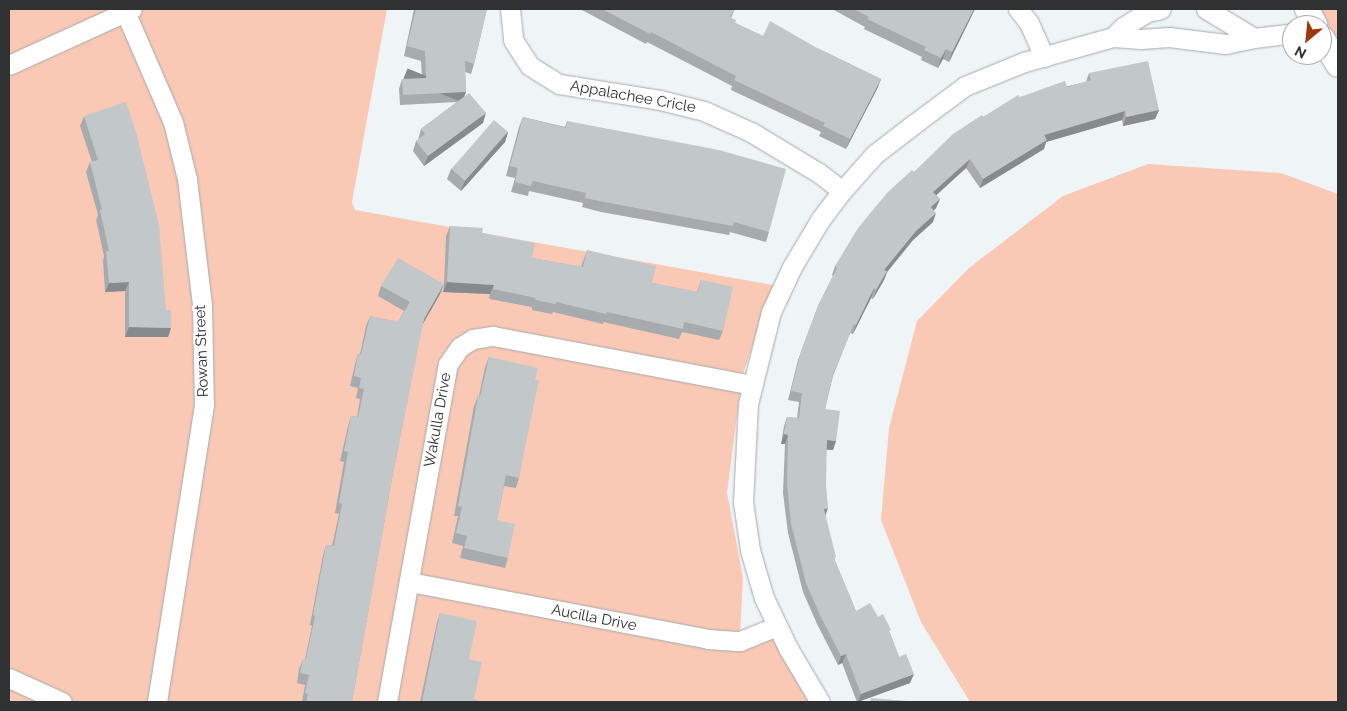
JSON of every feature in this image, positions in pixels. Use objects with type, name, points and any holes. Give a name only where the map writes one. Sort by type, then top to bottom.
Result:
[{"type":"street","name":"Appalachee Cricle","points":[[510,9],[513,40],[530,66],[559,84],[660,100],[704,110],[751,132],[819,173],[842,191]]},
{"type":"street","points":[[1018,9],[1029,23],[1044,57]]},
{"type":"street","points":[[1113,37],[1123,27],[1148,12],[1161,9],[1164,37]]},
{"type":"street","points":[[1206,9],[1254,38]]},
{"type":"street","points":[[9,65],[127,10]]},
{"type":"street","name":"Rowan Street","points":[[127,10],[172,122],[187,179],[202,305],[204,405],[157,702]]},
{"type":"street","points":[[820,702],[777,626],[764,598],[750,550],[743,502],[747,413],[752,385],[771,312],[792,267],[820,220],[842,191],[876,154],[966,86],[1044,57],[1113,37],[1164,37],[1226,44],[1282,34]]},
{"type":"street","name":"Wakulla Drive","points":[[387,702],[448,364],[454,352],[465,342],[482,336],[494,336],[752,385]]},
{"type":"street","name":"Aucilla Drive","points":[[410,582],[708,639],[740,641],[777,626]]},
{"type":"street","points":[[9,678],[62,702]]},
{"type":"shaded area","points":[[9,9],[387,9],[352,202],[355,210],[773,285],[742,377],[727,493],[743,578],[740,636],[791,631],[821,702],[9,702]]},
{"type":"shaded area","points":[[1318,9],[1338,9],[1338,37],[1332,34],[1332,15],[1321,15]]},
{"type":"shaded area","points":[[1148,164],[1281,173],[1338,194],[1338,702],[970,702],[921,622],[881,520],[889,428],[917,321],[969,268],[1063,196]]},
{"type":"building","points":[[416,9],[487,9],[474,64],[465,61],[466,92],[403,95],[402,79],[426,78],[425,51],[407,46]]},
{"type":"building","points":[[602,9],[735,9],[730,17],[736,20],[735,23],[763,36],[770,21],[817,48],[881,79],[850,139],[823,126],[825,123],[734,80],[736,76]]},
{"type":"building","points":[[854,9],[974,9],[952,52],[946,49],[941,58],[924,50],[926,47],[867,19],[869,17]]},
{"type":"building","points":[[1148,61],[1159,110],[1126,117],[1125,111],[1044,135],[1047,140],[983,179],[970,159],[933,192],[940,199],[931,207],[936,213],[916,231],[884,270],[887,271],[876,290],[874,288],[856,325],[854,324],[833,374],[825,409],[840,411],[836,441],[827,440],[826,484],[828,508],[824,509],[836,557],[834,558],[856,611],[870,603],[878,617],[883,614],[891,630],[889,631],[899,657],[906,654],[914,674],[861,694],[846,654],[841,656],[806,583],[791,524],[787,484],[788,435],[784,434],[787,417],[799,418],[802,393],[791,391],[801,351],[818,306],[837,268],[835,266],[858,228],[887,193],[912,170],[914,172],[953,134],[982,115],[983,117],[1018,95],[1020,97],[1065,81],[1067,87],[1091,80],[1089,73]]},
{"type":"building","points":[[469,93],[486,113],[428,156],[416,141],[425,134],[421,129]]},
{"type":"building","points":[[126,102],[136,132],[159,225],[166,310],[171,310],[171,328],[129,327],[129,282],[109,283],[106,251],[109,251],[100,210],[102,210],[90,162],[98,160],[84,116]]},
{"type":"building","points":[[523,117],[566,128],[567,121],[719,150],[786,169],[769,232],[734,222],[733,226],[585,198],[586,193],[533,181],[531,186],[515,182],[518,168],[510,166]]},
{"type":"building","points":[[494,120],[508,132],[465,181],[451,169]]},
{"type":"building","points":[[450,226],[483,228],[482,233],[535,243],[532,258],[583,267],[587,250],[656,266],[652,283],[698,292],[701,280],[733,287],[723,331],[684,322],[683,329],[556,302],[556,304],[535,300],[536,298],[493,289],[494,285],[447,282]]},
{"type":"building","points":[[398,258],[444,284],[424,319],[392,479],[352,702],[306,702],[308,694],[305,693],[309,675],[300,673],[303,659],[306,659],[315,616],[313,615],[326,545],[334,546],[342,504],[339,503],[348,452],[344,451],[351,416],[358,417],[364,389],[359,388],[361,378],[354,376],[358,354],[361,355],[370,316],[398,322],[410,302],[381,286]]},
{"type":"building","points":[[489,357],[538,368],[535,380],[539,380],[519,478],[506,475],[497,520],[515,524],[508,558],[464,548],[467,536],[456,533],[462,507],[458,506],[478,396],[480,397]]},
{"type":"building","points":[[440,613],[477,621],[469,659],[482,662],[474,699],[478,700],[478,702],[422,702]]},
{"type":"building","points":[[871,698],[920,702],[870,702]]}]
